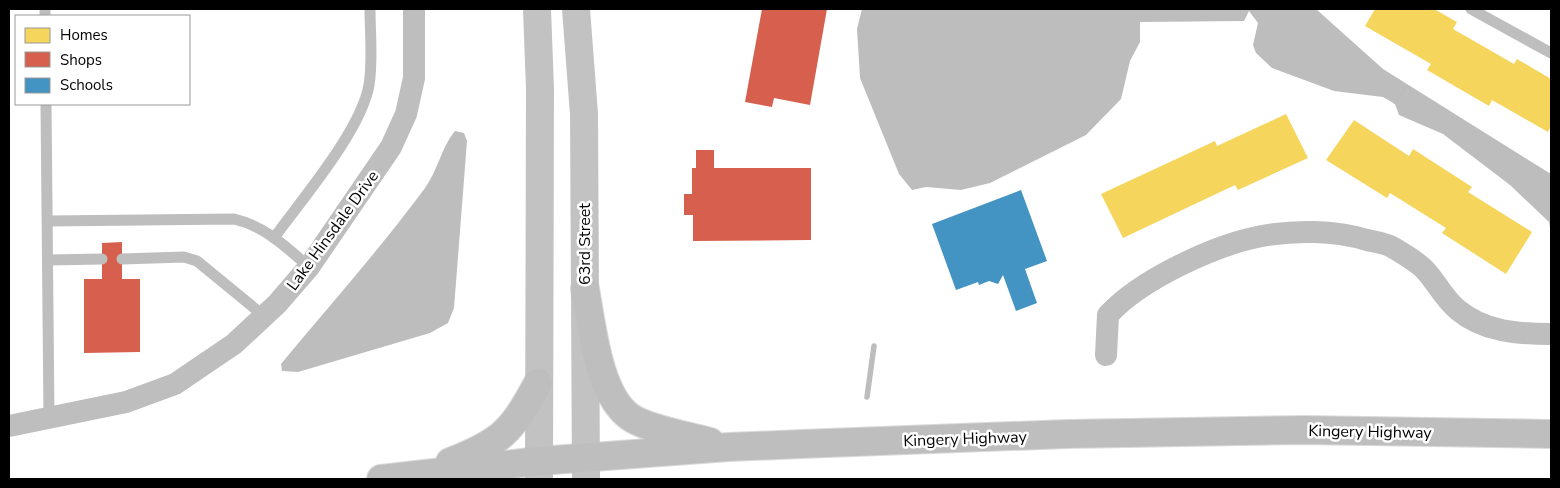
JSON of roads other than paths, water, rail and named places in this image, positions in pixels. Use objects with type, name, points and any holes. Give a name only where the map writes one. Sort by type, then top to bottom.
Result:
[{"type":"highway","points":[[585,289],[606,382],[618,406],[631,418],[729,447]]},
{"type":"highway","points":[[413,476],[481,450],[500,438],[522,414],[538,383]]},
{"type":"highway","name":"Kingery Highway","points":[[381,479],[586,468],[729,447],[1077,434],[1303,430],[1551,434]]},
{"type":"main road","points":[[538,9],[540,89],[539,470]]},
{"type":"main road","name":"63rd Street","points":[[576,9],[584,114],[586,468]]},
{"type":"street","name":"Lake Hinsdale Drive","points":[[9,426],[126,402],[175,384],[234,344],[264,316],[310,267],[391,147],[406,114],[414,78],[414,9]]},
{"type":"street","points":[[1106,355],[1108,315],[1119,302],[1164,273],[1217,250],[1261,236],[1307,232],[1349,235],[1390,246],[1423,268],[1457,310],[1491,328],[1523,334],[1551,334]]},
{"type":"lane","points":[[274,238],[349,133],[363,106],[369,85],[370,9]]},
{"type":"lane","points":[[1471,9],[1551,53]]},
{"type":"lane","points":[[46,105],[49,417]]},
{"type":"lane","points":[[48,221],[234,219],[250,222],[274,238],[310,267]]},
{"type":"lane","points":[[122,259],[184,257],[197,261],[264,316]]},
{"type":"lane","points":[[48,260],[102,259]]},
{"type":"waterway","points":[[867,397],[874,346]]}]
